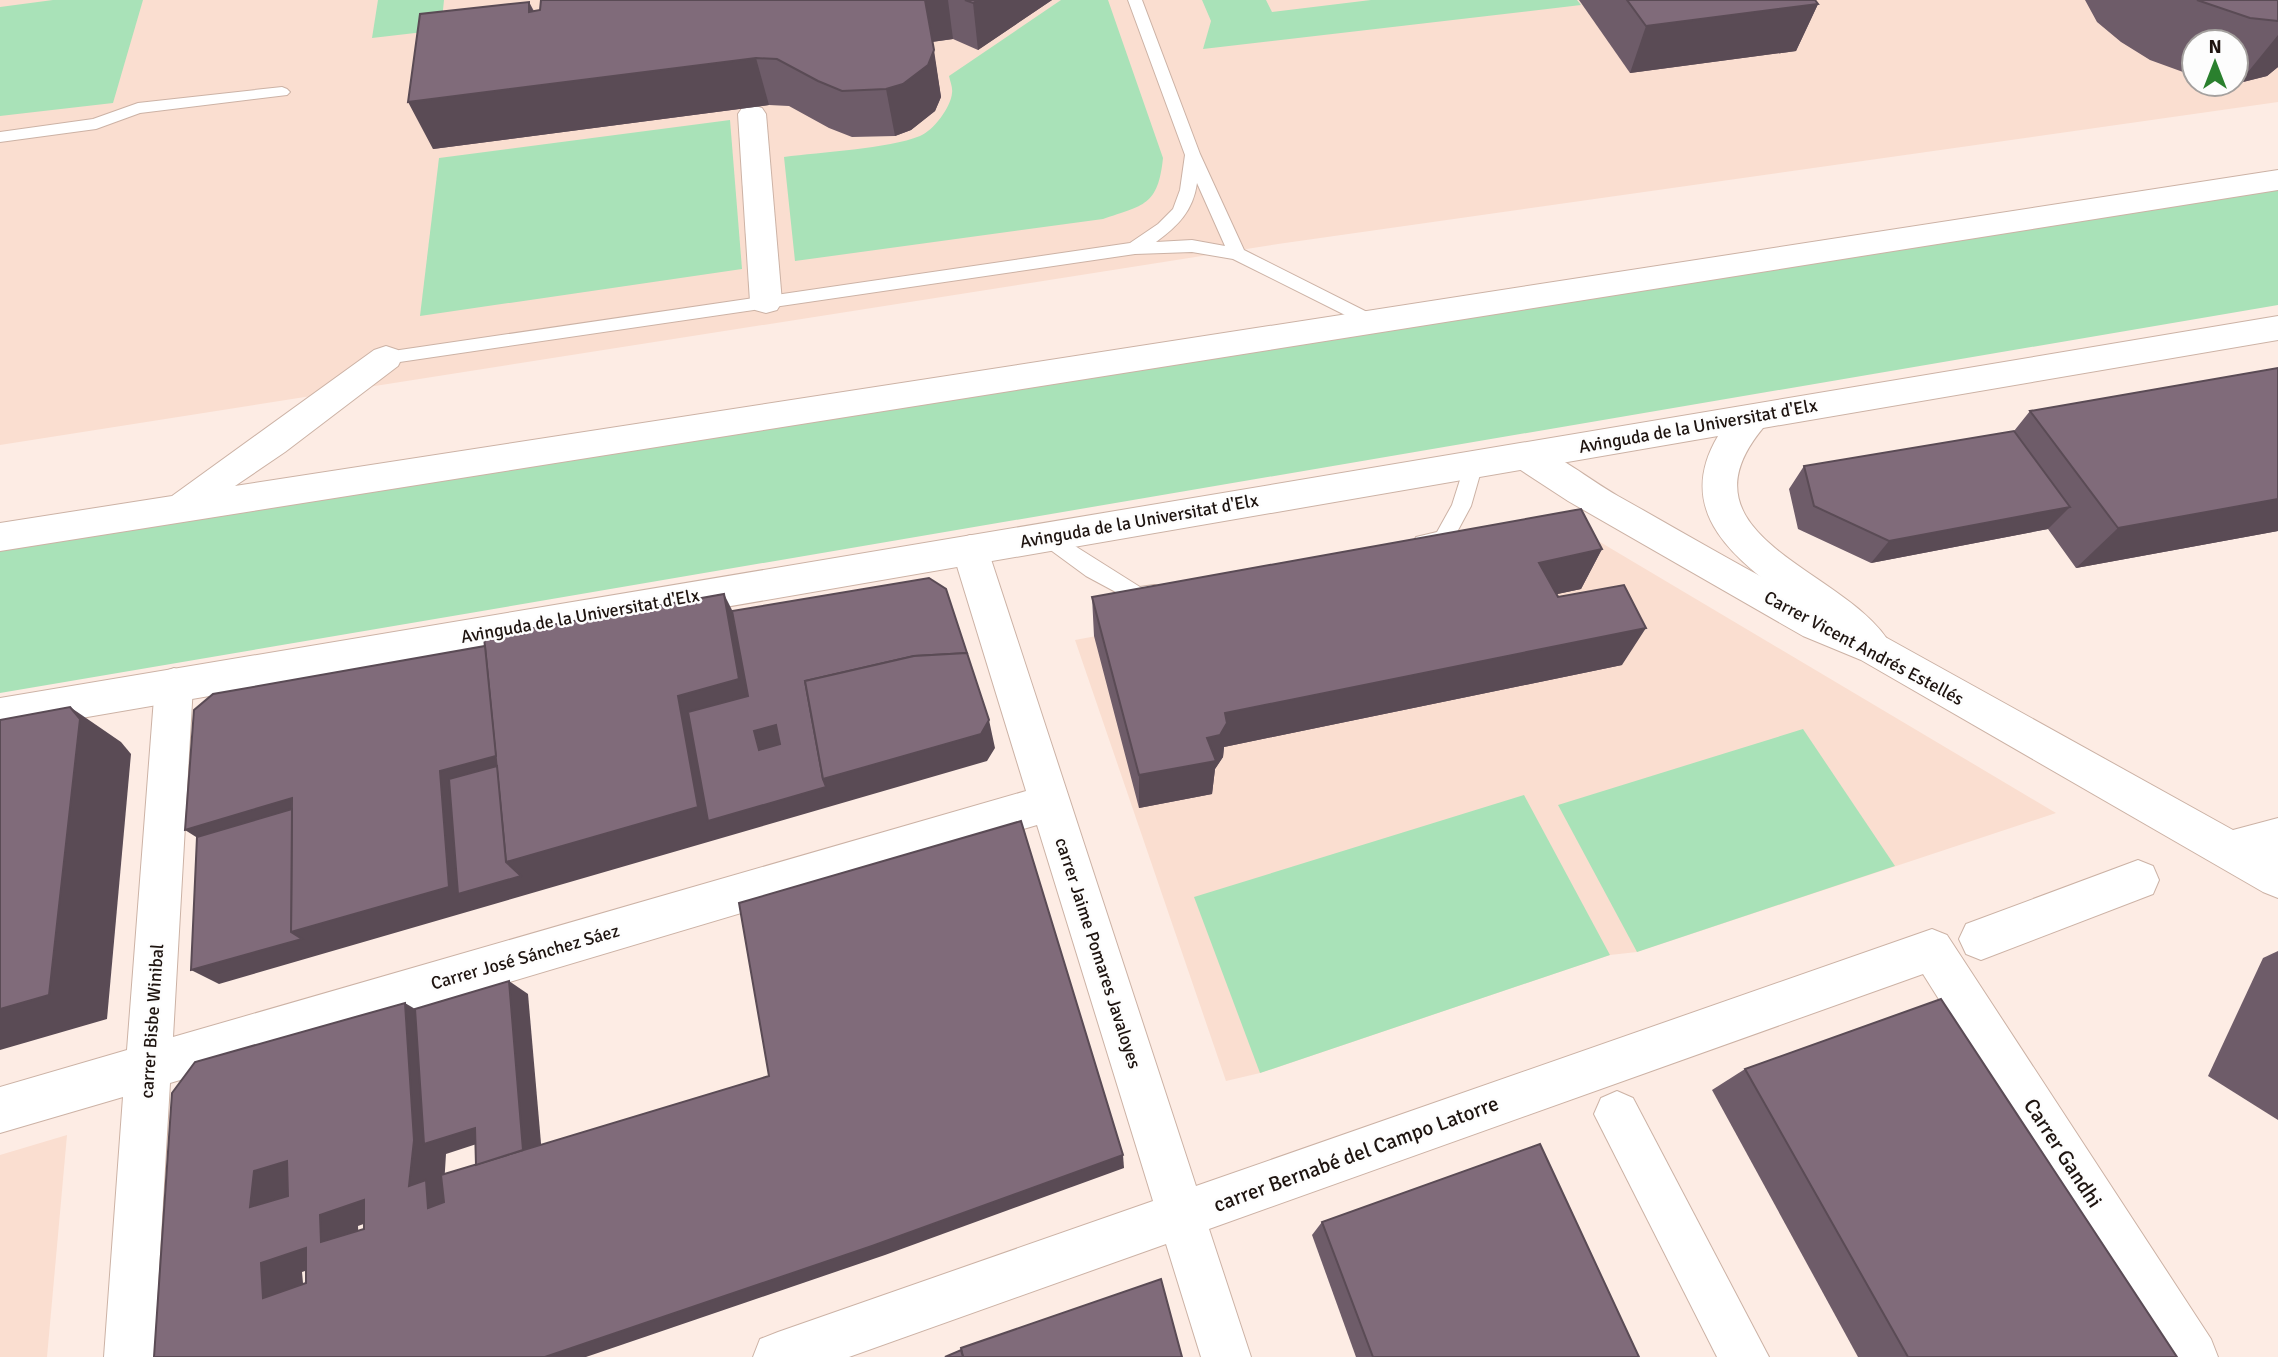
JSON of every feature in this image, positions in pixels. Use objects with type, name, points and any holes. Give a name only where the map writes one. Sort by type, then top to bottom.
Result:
[{"type":"main road","points":[[752,114],[766,302]]},
{"type":"main road","points":[[0,537],[2278,180]]},
{"type":"main road","name":"Avinguda de la Universitat d'Elx","points":[[0,715],[2278,328]]},
{"type":"main road","points":[[180,509],[386,358]]},
{"type":"main road","points":[[1753,417],[1728,449],[1720,487],[1725,515],[1744,542],[1777,573],[1830,607],[1874,649]]},
{"type":"main road","name":"Carrer Vicent Andrés Estellés","points":[[1525,456],[1580,491],[1816,625],[1874,649],[2278,878]]},
{"type":"main road","name":"carrer Jaime Pomares Javaloyes","points":[[970,550],[1226,1357]]},
{"type":"main road","name":"carrer Bisbe Winibal","points":[[129,1357],[174,685]]},
{"type":"main road","name":"Carrer José Sánchez Sáez","points":[[0,1110],[1050,803]]},
{"type":"main road","points":[[2230,850],[2278,836]]},
{"type":"main road","points":[[1981,939],[2138,880]]},
{"type":"main road","name":"carrer Bernabé del Campo Latorre","points":[[778,1357],[1933,950]]},
{"type":"main road","name":"Carrer Gandhi","points":[[1933,950],[2193,1357]]},
{"type":"main road","points":[[1617,1114],[1744,1357]]},
{"type":"lane","points":[[1135,0],[1192,154],[1237,254]]},
{"type":"lane","points":[[0,137],[96,124],[138,108],[282,92]]},
{"type":"lane","points":[[1135,248],[1173,222],[1189,196],[1192,154]]},
{"type":"lane","points":[[386,358],[1135,248],[1192,246],[1237,254],[1371,321]]},
{"type":"lane","points":[[1403,547],[1443,539],[1461,506],[1474,464]]},
{"type":"lane","points":[[1048,537],[1093,570],[1138,596],[1178,588]]},
{"type":"shaded area","points":[[0,0],[2278,0],[2278,102],[1278,244],[0,445]]},
{"type":"shaded area","points":[[1600,542],[2056,813],[1637,952],[1610,955],[1260,1073],[1226,1081],[1075,640]]},
{"type":"shaded area","points":[[67,1135],[47,1357],[0,1357],[0,1155]]},
{"type":"green space","points":[[53,0],[143,0],[113,103],[0,116],[0,7]]},
{"type":"green space","points":[[378,0],[444,0],[441,30],[372,38]]},
{"type":"green space","points":[[1061,0],[1108,0],[1163,158],[1161,174],[1153,195],[1139,206],[1103,219],[795,261],[784,157],[890,144],[920,136],[936,124],[951,99],[949,76]]},
{"type":"green space","points":[[1202,0],[1266,0],[1272,12],[1371,0],[1577,0],[1581,5],[1203,49],[1211,21]]},
{"type":"green space","points":[[730,120],[742,269],[420,316],[439,158]]},
{"type":"green space","points":[[2278,182],[2278,305],[0,693],[0,548]]},
{"type":"green space","points":[[1803,729],[1895,866],[1637,952],[1558,805]]},
{"type":"green space","points":[[1524,795],[1610,955],[1260,1073],[1194,897]]},
{"type":"building","points":[[541,0],[925,0],[934,50],[928,65],[903,84],[886,89],[842,91],[777,59],[756,58],[408,102],[420,14],[529,2],[529,12],[540,10]]},
{"type":"building","points":[[1627,0],[1815,0],[1818,4],[1646,26]]},
{"type":"building","points":[[2197,0],[2278,0],[2278,21],[2250,18]]},
{"type":"building","points":[[2278,368],[2278,499],[2118,528],[2030,411]]},
{"type":"building","points":[[2014,431],[2070,507],[1889,541],[1814,506],[1804,466]]},
{"type":"building","points":[[1581,509],[1602,549],[1539,563],[1558,597],[1624,585],[1646,628],[1225,713],[1227,723],[1220,735],[1207,738],[1216,761],[1139,775],[1092,597]]},
{"type":"building","points":[[929,578],[946,589],[967,653],[914,656],[805,681],[826,787],[708,821],[688,712],[748,696],[732,611]],"holes":[[[776,725],[780,744],[759,750],[754,731]]]},
{"type":"building","points":[[724,594],[739,679],[678,696],[698,807],[506,862],[484,637]]},
{"type":"building","points":[[485,646],[496,756],[440,771],[449,887],[291,932],[292,798],[185,830],[194,710],[213,694]]},
{"type":"building","points":[[967,653],[989,720],[981,734],[823,779],[805,681],[914,656]]},
{"type":"building","points":[[70,707],[80,719],[49,995],[0,1009],[0,720]]},
{"type":"building","points":[[497,766],[506,862],[521,876],[458,894],[449,779]]},
{"type":"building","points":[[292,809],[291,932],[302,939],[191,970],[197,837]]},
{"type":"building","points":[[1021,821],[1123,1155],[872,1246],[545,1357],[154,1357],[172,1093],[195,1062],[405,1003],[414,1140],[409,1186],[426,1180],[428,1208],[444,1202],[441,1175],[769,1076],[739,903]],"holes":[[[287,1161],[288,1196],[250,1207],[254,1171]],[[364,1200],[364,1229],[321,1242],[320,1215]],[[306,1248],[306,1283],[263,1298],[261,1263]]]},
{"type":"building","points":[[509,981],[523,1150],[476,1165],[475,1128],[424,1144],[415,1009]]},
{"type":"building","points":[[1941,999],[2177,1357],[1908,1357],[1745,1069]]},
{"type":"building","points":[[1540,1144],[1639,1357],[1373,1357],[1322,1222]]},
{"type":"building","points":[[1161,1279],[1182,1357],[963,1357],[961,1348]]},
{"type":"building","points":[[961,1350],[963,1357],[945,1357]]}]
